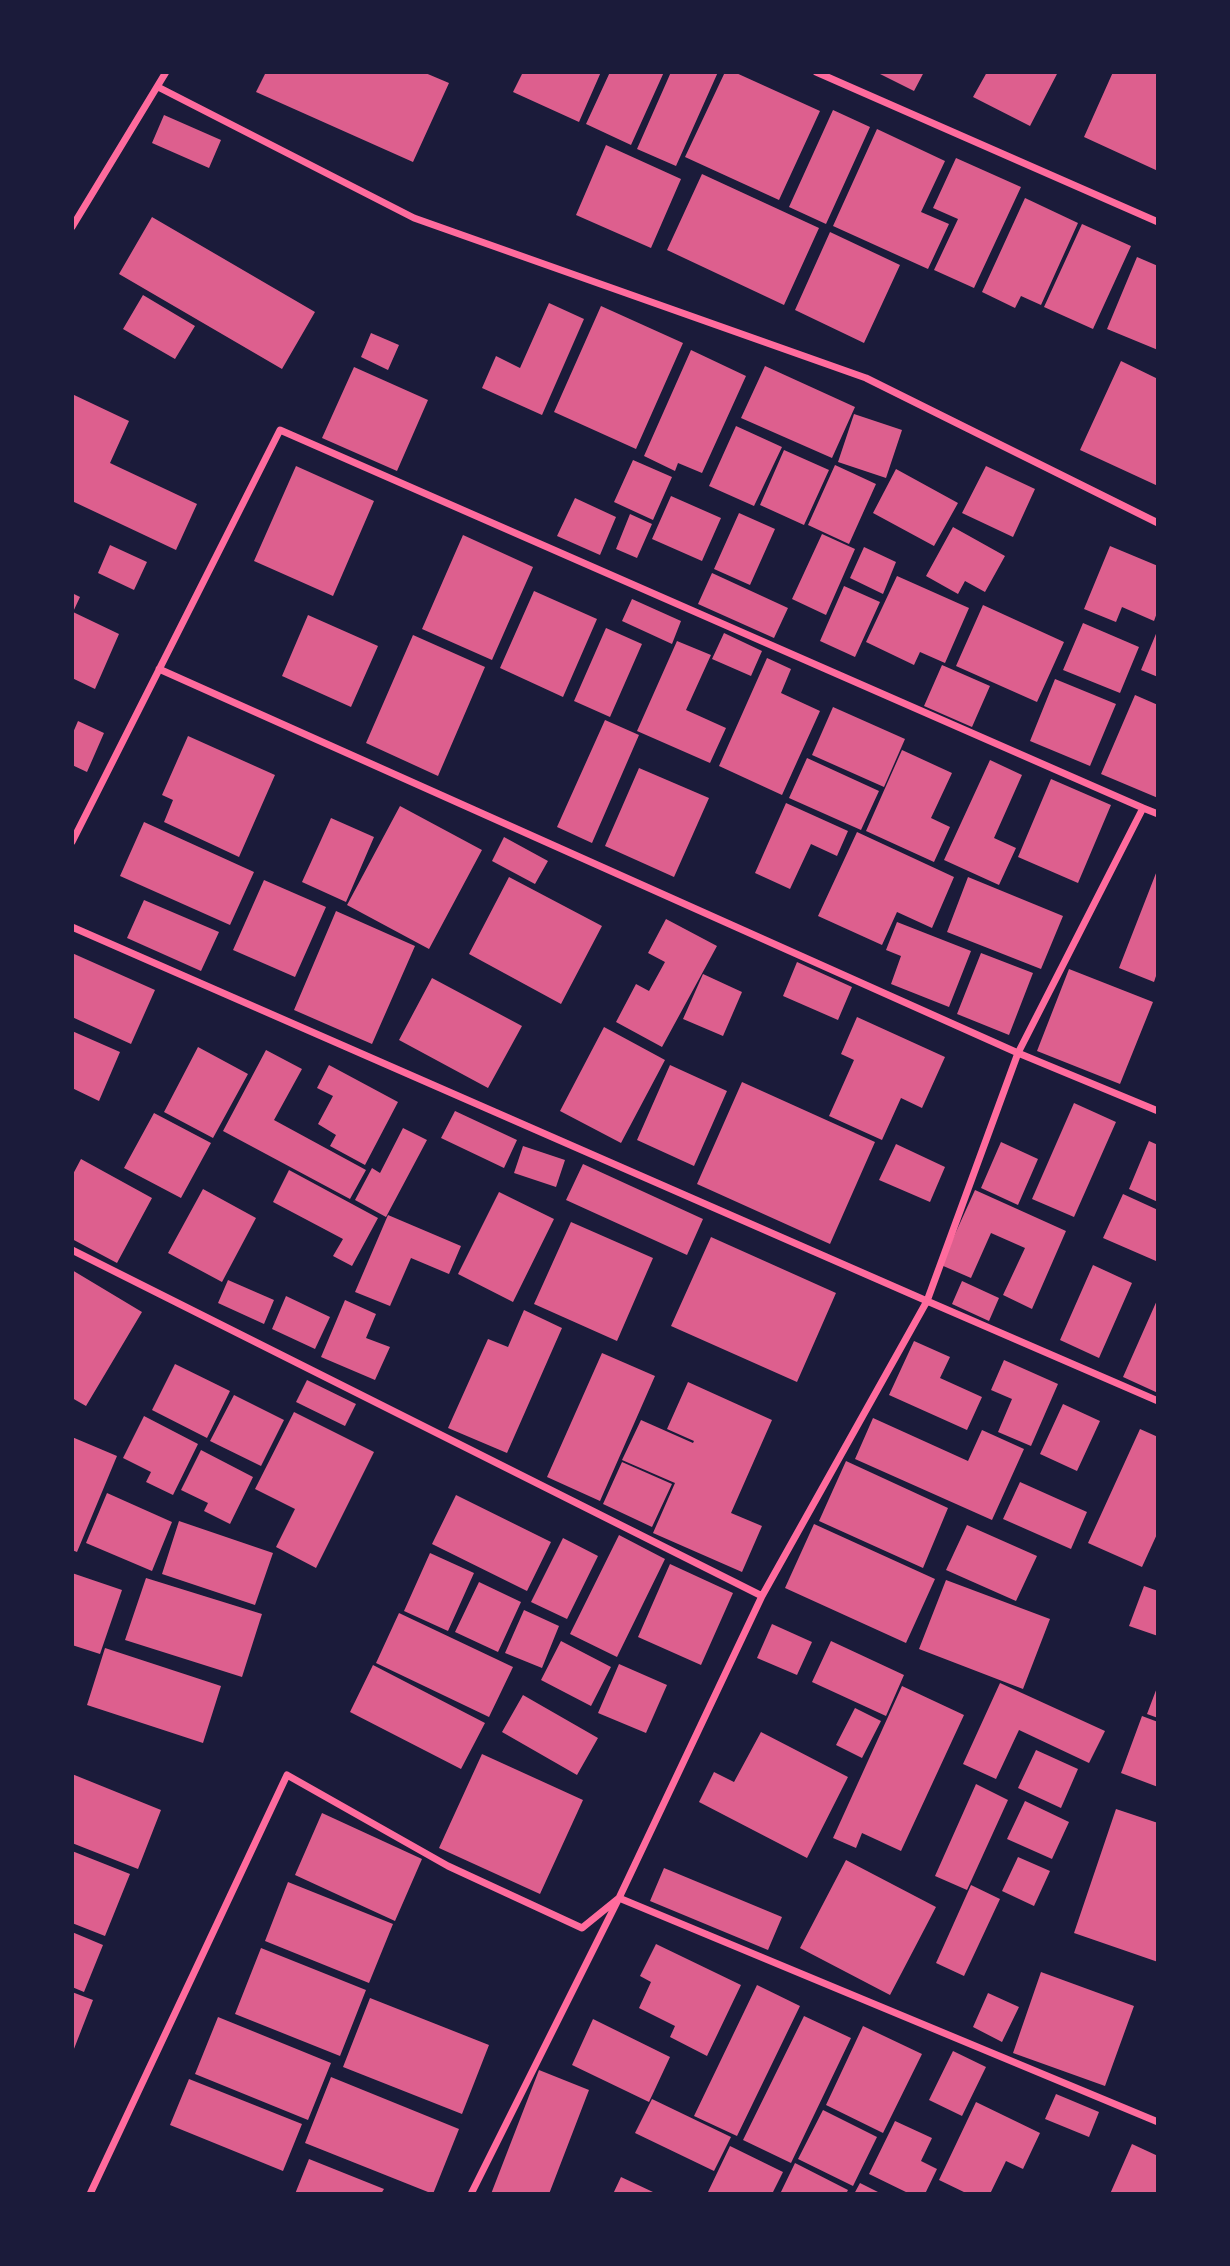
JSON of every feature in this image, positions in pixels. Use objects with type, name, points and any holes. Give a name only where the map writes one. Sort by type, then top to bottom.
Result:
[{"type":"street","points":[[72,227],[166,72]]},
{"type":"street","points":[[816,72],[1158,222]]},
{"type":"street","points":[[158,86],[414,218],[866,378],[1158,523]]},
{"type":"street","points":[[72,842],[280,430],[1158,814]]},
{"type":"street","points":[[159,669],[1018,1053],[1158,1111]]},
{"type":"street","points":[[471,2194],[619,1898],[762,1595],[927,1301],[1018,1053],[1143,808]]},
{"type":"street","points":[[72,927],[1158,1401]]},
{"type":"street","points":[[72,1250],[762,1595]]},
{"type":"street","points":[[90,2194],[287,1775],[448,1866],[582,1928],[619,1898]]},
{"type":"street","points":[[619,1898],[1158,2122]]},
{"type":"building","points":[[266,72],[423,72],[449,83],[413,162],[256,92]]},
{"type":"building","points":[[523,72],[601,72],[579,122],[513,92]]},
{"type":"building","points":[[610,72],[664,72],[631,145],[586,124]]},
{"type":"building","points":[[671,72],[718,72],[676,166],[637,149]]},
{"type":"building","points":[[725,72],[734,72],[820,111],[779,200],[685,157]]},
{"type":"building","points":[[876,72],[924,72],[914,91]]},
{"type":"building","points":[[987,72],[1058,72],[1030,126],[973,97]]},
{"type":"building","points":[[1113,72],[1158,72],[1158,171],[1084,137]]},
{"type":"building","points":[[833,110],[870,127],[826,224],[789,207]]},
{"type":"building","points":[[164,115],[221,140],[209,168],[152,143]]},
{"type":"building","points":[[877,129],[945,161],[921,212],[949,224],[928,269],[833,226]]},
{"type":"building","points":[[606,145],[681,179],[651,248],[576,215]]},
{"type":"building","points":[[956,158],[1021,187],[974,288],[934,270],[958,219],[933,208]]},
{"type":"building","points":[[702,174],[819,228],[784,305],[667,250]]},
{"type":"building","points":[[1025,198],[1078,223],[1041,305],[1021,296],[1015,308],[982,292]]},
{"type":"building","points":[[152,217],[315,312],[282,369],[119,274]]},
{"type":"building","points":[[1082,224],[1131,246],[1093,329],[1044,307]]},
{"type":"building","points":[[830,232],[900,265],[864,343],[795,310]]},
{"type":"building","points":[[1137,257],[1158,266],[1158,350],[1107,329]]},
{"type":"building","points":[[143,295],[195,326],[175,359],[123,329]]},
{"type":"building","points":[[549,303],[584,319],[542,415],[482,388],[496,356],[520,368]]},
{"type":"building","points":[[601,306],[683,343],[636,449],[554,412]]},
{"type":"building","points":[[371,333],[399,345],[388,370],[361,357]]},
{"type":"building","points":[[691,350],[746,376],[702,473],[678,463],[675,471],[644,456]]},
{"type":"building","points":[[1121,361],[1158,379],[1158,486],[1080,450]]},
{"type":"building","points":[[765,366],[855,407],[832,458],[741,418]]},
{"type":"building","points":[[354,367],[428,400],[397,471],[322,438]]},
{"type":"building","points":[[72,394],[129,421],[110,463],[197,504],[176,550],[72,501]]},
{"type":"building","points":[[854,414],[902,430],[886,478],[838,462]]},
{"type":"building","points":[[736,426],[782,447],[754,506],[709,486]]},
{"type":"building","points":[[784,450],[829,470],[804,525],[760,505]]},
{"type":"building","points":[[633,460],[672,477],[653,520],[614,502]]},
{"type":"building","points":[[835,465],[876,484],[849,544],[808,525]]},
{"type":"building","points":[[296,466],[374,501],[333,596],[254,561]]},
{"type":"building","points":[[986,466],[1035,489],[1013,537],[962,513]]},
{"type":"building","points":[[896,469],[958,503],[934,546],[873,513]]},
{"type":"building","points":[[671,496],[721,518],[702,561],[652,539]]},
{"type":"building","points":[[575,498],[616,517],[600,555],[557,536]]},
{"type":"building","points":[[739,513],[775,529],[750,585],[714,569]]},
{"type":"building","points":[[630,514],[652,524],[637,558],[616,549]]},
{"type":"building","points":[[953,527],[1005,556],[985,592],[965,581],[958,594],[926,576]]},
{"type":"building","points":[[822,534],[855,549],[826,615],[792,599]]},
{"type":"building","points":[[463,535],[533,567],[492,660],[422,629]]},
{"type":"building","points":[[110,545],[147,562],[134,590],[98,573]]},
{"type":"building","points":[[1110,546],[1158,566],[1158,610],[1154,621],[1122,607],[1116,622],[1084,609]]},
{"type":"building","points":[[864,547],[896,562],[883,594],[850,578]]},
{"type":"building","points":[[712,573],[788,608],[774,638],[698,604]]},
{"type":"building","points":[[897,576],[969,608],[945,663],[920,652],[914,665],[866,642]]},
{"type":"building","points":[[844,586],[880,602],[855,657],[820,641]]},
{"type":"building","points":[[534,591],[597,619],[563,697],[500,668]]},
{"type":"building","points":[[72,593],[80,597],[73,612],[119,634],[95,689],[72,678]]},
{"type":"building","points":[[632,599],[681,621],[672,644],[622,621]]},
{"type":"building","points":[[983,605],[1064,642],[1037,702],[956,666]]},
{"type":"building","points":[[308,615],[378,646],[351,707],[282,676]]},
{"type":"building","points":[[1083,623],[1139,647],[1120,693],[1063,670]]},
{"type":"building","points":[[606,628],[642,644],[610,717],[574,701]]},
{"type":"building","points":[[1158,629],[1158,677],[1141,670]]},
{"type":"building","points":[[724,633],[762,651],[751,676],[712,659]]},
{"type":"building","points":[[413,635],[485,667],[438,776],[366,743]]},
{"type":"building","points":[[677,641],[711,655],[686,710],[726,728],[710,763],[637,731]]},
{"type":"building","points":[[767,658],[791,669],[781,693],[820,711],[782,795],[719,766]]},
{"type":"building","points":[[942,665],[990,686],[972,727],[924,706]]},
{"type":"building","points":[[1055,679],[1116,704],[1090,766],[1030,741]]},
{"type":"building","points":[[1135,695],[1158,705],[1158,798],[1101,774]]},
{"type":"building","points":[[833,707],[905,739],[884,787],[812,755]]},
{"type":"building","points":[[605,720],[639,735],[592,843],[557,827]]},
{"type":"building","points":[[78,721],[104,733],[87,772],[72,765],[72,735]]},
{"type":"building","points":[[188,736],[275,775],[239,857],[164,822],[173,800],[162,795]]},
{"type":"building","points":[[902,750],[952,773],[931,818],[950,827],[934,862],[866,831]]},
{"type":"building","points":[[807,758],[879,791],[861,830],[789,798]]},
{"type":"building","points":[[990,760],[1022,775],[994,838],[1016,848],[999,885],[944,860]]},
{"type":"building","points":[[639,768],[709,798],[674,877],[605,846]]},
{"type":"building","points":[[1051,779],[1111,805],[1078,883],[1018,857]]},
{"type":"building","points":[[786,803],[848,831],[837,856],[811,844],[790,889],[755,873]]},
{"type":"building","points":[[400,806],[482,850],[429,949],[347,905]]},
{"type":"building","points":[[331,818],[374,837],[346,902],[302,882]]},
{"type":"building","points":[[144,822],[254,872],[230,925],[120,876]]},
{"type":"building","points":[[857,832],[954,877],[932,928],[897,912],[882,945],[818,916]]},
{"type":"building","points":[[504,837],[548,861],[535,884],[492,861]]},
{"type":"building","points":[[1158,868],[1158,970],[1154,982],[1119,968]]},
{"type":"building","points":[[509,877],[602,926],[561,1004],[469,954]]},
{"type":"building","points":[[968,877],[1063,916],[1041,969],[947,932]]},
{"type":"building","points":[[264,880],[326,907],[295,977],[233,950]]},
{"type":"building","points":[[144,900],[219,932],[201,971],[127,938]]},
{"type":"building","points":[[336,911],[415,946],[372,1044],[294,1010]]},
{"type":"building","points":[[666,919],[717,946],[662,1047],[616,1022],[636,984],[649,991],[665,962],[648,953]]},
{"type":"building","points":[[897,922],[971,951],[949,1007],[891,984],[901,956],[886,950]]},
{"type":"building","points":[[72,953],[155,990],[131,1044],[72,1017]]},
{"type":"building","points":[[981,953],[1033,973],[1009,1035],[957,1014]]},
{"type":"building","points":[[797,962],[852,987],[838,1020],[783,996]]},
{"type":"building","points":[[1069,969],[1153,1002],[1120,1084],[1037,1051]]},
{"type":"building","points":[[703,974],[742,992],[723,1036],[683,1019]]},
{"type":"building","points":[[432,978],[522,1026],[488,1088],[399,1040]]},
{"type":"building","points":[[857,1017],[945,1057],[922,1108],[901,1098],[882,1140],[829,1116],[854,1060],[841,1054]]},
{"type":"building","points":[[604,1027],[665,1060],[621,1143],[560,1111]]},
{"type":"building","points":[[72,1031],[120,1052],[99,1101],[72,1088]]},
{"type":"building","points":[[198,1047],[248,1074],[213,1138],[164,1112]]},
{"type":"building","points":[[266,1050],[302,1069],[274,1120],[366,1170],[350,1199],[223,1131]]},
{"type":"building","points":[[329,1065],[398,1102],[365,1165],[330,1146],[336,1135],[318,1124],[333,1096],[317,1088]]},
{"type":"building","points":[[670,1065],[727,1091],[694,1166],[637,1140]]},
{"type":"building","points":[[742,1082],[875,1142],[830,1244],[697,1184]]},
{"type":"building","points":[[1074,1103],[1116,1122],[1074,1217],[1032,1199]]},
{"type":"building","points":[[455,1111],[517,1140],[504,1168],[441,1138]]},
{"type":"building","points":[[154,1113],[211,1143],[181,1198],[124,1168]]},
{"type":"building","points":[[403,1128],[427,1140],[386,1217],[355,1200],[372,1168],[380,1173]]},
{"type":"building","points":[[1149,1141],[1158,1145],[1158,1202],[1129,1189]]},
{"type":"building","points":[[1001,1142],[1038,1159],[1018,1205],[981,1188]]},
{"type":"building","points":[[896,1144],[945,1167],[930,1202],[879,1180]]},
{"type":"building","points":[[523,1146],[565,1160],[556,1187],[514,1173]]},
{"type":"building","points":[[81,1159],[152,1198],[117,1263],[72,1239],[72,1176]]},
{"type":"building","points":[[583,1164],[703,1219],[687,1255],[566,1200]]},
{"type":"building","points":[[289,1170],[378,1218],[352,1266],[333,1256],[343,1239],[273,1202]]},
{"type":"building","points":[[203,1189],[256,1218],[222,1282],[168,1253]]},
{"type":"building","points":[[975,1190],[1066,1231],[1032,1309],[1003,1295],[1025,1248],[991,1233],[971,1278],[941,1265]]},
{"type":"building","points":[[499,1192],[554,1219],[513,1302],[458,1274]]},
{"type":"building","points":[[1123,1194],[1158,1210],[1156,1261],[1103,1238]]},
{"type":"building","points":[[388,1215],[461,1246],[449,1274],[411,1258],[390,1306],[355,1292]]},
{"type":"building","points":[[571,1222],[653,1258],[617,1341],[534,1304]]},
{"type":"building","points":[[711,1237],[836,1293],[797,1382],[671,1326]]},
{"type":"building","points":[[1093,1265],[1132,1283],[1099,1358],[1060,1340]]},
{"type":"building","points":[[72,1270],[142,1312],[86,1406],[72,1398]]},
{"type":"building","points":[[228,1280],[274,1300],[264,1324],[218,1303]]},
{"type":"building","points":[[962,1281],[999,1298],[989,1321],[952,1304]]},
{"type":"building","points":[[286,1296],[330,1317],[315,1349],[272,1329]]},
{"type":"building","points":[[1158,1298],[1158,1393],[1123,1377]]},
{"type":"building","points":[[345,1300],[376,1314],[366,1338],[390,1347],[375,1380],[321,1357]]},
{"type":"building","points":[[524,1310],[562,1328],[507,1453],[448,1428],[488,1339],[508,1347]]},
{"type":"building","points":[[914,1341],[950,1357],[940,1378],[982,1397],[967,1430],[889,1395]]},
{"type":"building","points":[[602,1353],[655,1376],[600,1501],[547,1477]]},
{"type":"building","points":[[1004,1360],[1058,1384],[1031,1446],[998,1432],[1012,1399],[991,1390]]},
{"type":"building","points":[[175,1364],[230,1391],[207,1438],[152,1410]]},
{"type":"building","points":[[307,1380],[356,1404],[345,1426],[296,1402]]},
{"type":"building","points":[[688,1382],[772,1420],[731,1513],[762,1526],[742,1572],[653,1533],[675,1483],[622,1460],[641,1420],[693,1443],[694,1441],[667,1429]]},
{"type":"building","points":[[234,1395],[284,1420],[261,1466],[210,1441]]},
{"type":"building","points":[[1063,1404],[1100,1421],[1077,1471],[1040,1454]]},
{"type":"building","points":[[294,1412],[374,1452],[316,1568],[276,1547],[295,1509],[255,1489]]},
{"type":"building","points":[[144,1416],[198,1444],[173,1495],[146,1482],[151,1472],[123,1458]]},
{"type":"building","points":[[873,1418],[968,1461],[982,1430],[1024,1449],[992,1520],[855,1459]]},
{"type":"building","points":[[1140,1429],[1158,1437],[1158,1532],[1142,1567],[1088,1543]]},
{"type":"building","points":[[72,1437],[117,1456],[77,1552],[72,1550]]},
{"type":"building","points":[[201,1450],[253,1477],[230,1524],[204,1511],[208,1503],[181,1490]]},
{"type":"building","points":[[846,1461],[948,1508],[923,1568],[819,1521]]},
{"type":"building","points":[[622,1462],[672,1484],[652,1527],[603,1504]]},
{"type":"building","points":[[1020,1482],[1087,1512],[1071,1549],[1003,1519]]},
{"type":"building","points":[[107,1493],[172,1522],[152,1571],[86,1543]]},
{"type":"building","points":[[456,1495],[551,1542],[527,1591],[432,1544]]},
{"type":"building","points":[[179,1521],[273,1553],[255,1605],[162,1574]]},
{"type":"building","points":[[814,1524],[935,1579],[906,1643],[785,1588]]},
{"type":"building","points":[[967,1525],[1037,1556],[1016,1601],[946,1570]]},
{"type":"building","points":[[619,1535],[665,1559],[617,1657],[570,1634]]},
{"type":"building","points":[[563,1538],[598,1556],[567,1619],[531,1602]]},
{"type":"building","points":[[430,1553],[474,1573],[448,1631],[404,1611]]},
{"type":"building","points":[[670,1564],[733,1593],[701,1665],[638,1637]]},
{"type":"building","points":[[72,1573],[122,1590],[100,1654],[72,1645]]},
{"type":"building","points":[[146,1578],[262,1614],[242,1677],[125,1640]]},
{"type":"building","points":[[946,1580],[1050,1619],[1023,1689],[919,1649]]},
{"type":"building","points":[[479,1582],[521,1602],[498,1652],[455,1632]]},
{"type":"building","points":[[1144,1586],[1158,1591],[1158,1636],[1129,1626]]},
{"type":"building","points":[[524,1610],[559,1626],[542,1668],[505,1653]]},
{"type":"building","points":[[399,1613],[513,1667],[489,1717],[376,1663]]},
{"type":"building","points":[[772,1624],[812,1642],[797,1675],[757,1658]]},
{"type":"building","points":[[561,1641],[611,1667],[591,1706],[541,1680]]},
{"type":"building","points":[[831,1641],[904,1675],[886,1716],[812,1682]]},
{"type":"building","points":[[105,1648],[221,1686],[203,1743],[87,1705]]},
{"type":"building","points":[[619,1664],[667,1685],[646,1733],[598,1713]]},
{"type":"building","points":[[373,1665],[485,1723],[461,1769],[350,1712]]},
{"type":"building","points":[[1000,1683],[1105,1731],[1089,1763],[1019,1730],[996,1779],[963,1764]]},
{"type":"building","points":[[1158,1685],[1158,1718],[1147,1714]]},
{"type":"building","points":[[902,1686],[964,1715],[901,1851],[862,1833],[856,1848],[833,1838]]},
{"type":"building","points":[[523,1695],[598,1738],[577,1775],[502,1732]]},
{"type":"building","points":[[855,1708],[881,1721],[862,1758],[836,1745]]},
{"type":"building","points":[[1142,1716],[1158,1722],[1158,1787],[1121,1773]]},
{"type":"building","points":[[761,1732],[848,1777],[807,1858],[699,1802],[714,1772],[734,1782]]},
{"type":"building","points":[[1036,1750],[1078,1769],[1061,1808],[1018,1788]]},
{"type":"building","points":[[482,1754],[583,1800],[540,1894],[439,1848]]},
{"type":"building","points":[[72,1774],[161,1810],[138,1869],[72,1843]]},
{"type":"building","points":[[976,1784],[1008,1800],[967,1890],[935,1876]]},
{"type":"building","points":[[1025,1801],[1069,1822],[1052,1859],[1007,1839]]},
{"type":"building","points":[[1116,1809],[1158,1823],[1158,1962],[1074,1933]]},
{"type":"building","points":[[322,1813],[422,1859],[395,1921],[295,1875]]},
{"type":"building","points":[[72,1851],[130,1874],[105,1936],[72,1923]]},
{"type":"building","points":[[1018,1857],[1050,1871],[1034,1906],[1002,1891]]},
{"type":"building","points":[[846,1860],[936,1907],[890,1995],[800,1948]]},
{"type":"building","points":[[664,1868],[782,1917],[768,1950],[650,1901]]},
{"type":"building","points":[[288,1882],[393,1924],[369,1983],[265,1941]]},
{"type":"building","points":[[971,1885],[1000,1899],[964,1976],[936,1963]]},
{"type":"building","points":[[72,1932],[103,1945],[84,1992],[72,1987]]},
{"type":"building","points":[[656,1944],[741,1985],[707,2056],[670,2037],[675,2026],[639,2008],[651,1982],[640,1976]]},
{"type":"building","points":[[261,1948],[366,1990],[340,2056],[235,2014]]},
{"type":"building","points":[[1041,1972],[1134,2006],[1105,2086],[1013,2053]]},
{"type":"building","points":[[757,1985],[800,2006],[737,2136],[694,2116]]},
{"type":"building","points":[[72,1992],[93,2000],[72,2054]]},
{"type":"building","points":[[988,1993],[1019,2007],[1002,2042],[973,2027]]},
{"type":"building","points":[[370,1998],[489,2045],[462,2114],[343,2067]]},
{"type":"building","points":[[804,2016],[851,2038],[791,2163],[743,2140]]},
{"type":"building","points":[[218,2017],[331,2063],[308,2120],[195,2074]]},
{"type":"building","points":[[593,2019],[670,2057],[649,2102],[572,2065]]},
{"type":"building","points":[[863,2026],[922,2054],[883,2133],[826,2105]]},
{"type":"building","points":[[953,2051],[986,2067],[962,2116],[929,2100]]},
{"type":"building","points":[[539,2070],[589,2090],[549,2194],[491,2194]]},
{"type":"building","points":[[331,2077],[459,2129],[433,2194],[305,2143]]},
{"type":"building","points":[[189,2079],[302,2124],[283,2171],[170,2125]]},
{"type":"building","points":[[1056,2094],[1099,2112],[1089,2137],[1045,2119]]},
{"type":"building","points":[[652,2099],[731,2137],[714,2171],[635,2133]]},
{"type":"building","points":[[976,2102],[1040,2133],[1023,2169],[1006,2161],[990,2194],[968,2194],[939,2180]]},
{"type":"building","points":[[823,2110],[877,2137],[853,2186],[798,2159]]},
{"type":"building","points":[[895,2121],[932,2138],[921,2161],[937,2169],[925,2194],[910,2194],[869,2174]]},
{"type":"building","points":[[1132,2144],[1158,2156],[1158,2194],[1110,2194]]},
{"type":"building","points":[[730,2146],[783,2172],[772,2194],[707,2194]]},
{"type":"building","points":[[309,2159],[384,2189],[381,2194],[295,2194]]},
{"type":"building","points":[[795,2163],[848,2190],[846,2194],[780,2194]]},
{"type":"building","points":[[621,2177],[653,2192],[652,2194],[613,2194]]},
{"type":"building","points":[[860,2183],[882,2194],[854,2194]]}]
